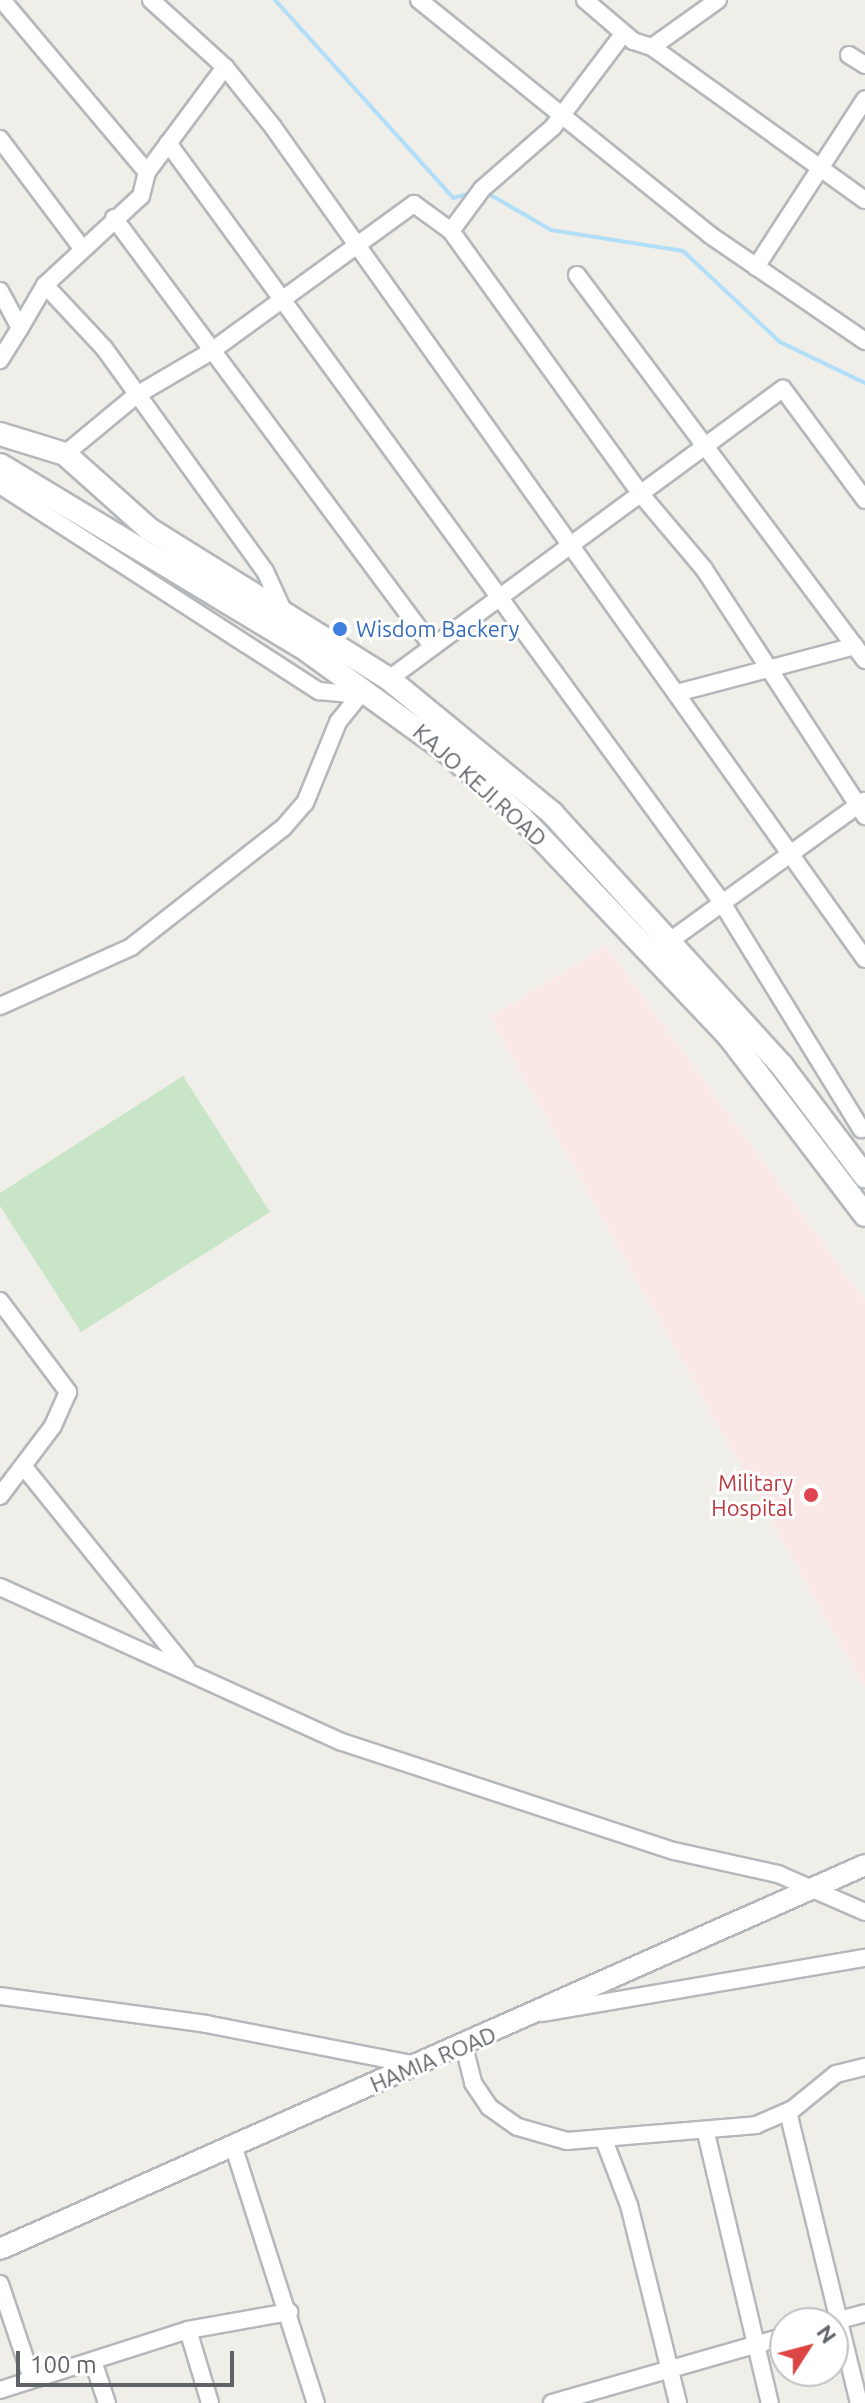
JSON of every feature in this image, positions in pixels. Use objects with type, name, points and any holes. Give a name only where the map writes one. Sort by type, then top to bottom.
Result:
[{"type":"main road","name":"KAJO KEJI ROAD","points":[[0,434],[65,454],[149,529],[282,608],[389,679],[552,813],[671,940],[775,1076],[865,1215]]},
{"type":"main road","name":"KAJO KEJI ROAD","points":[[0,465],[308,651],[446,751],[637,935],[836,1138],[865,1176]]},
{"type":"street","points":[[2,0],[147,172]]},
{"type":"street","points":[[151,0],[225,67],[356,243],[568,542],[793,850],[865,959]]},
{"type":"street","points":[[419,0],[756,267],[865,341]]},
{"type":"street","points":[[585,0],[623,34],[652,47],[865,200]]},
{"type":"street","points":[[652,47],[718,0]]},
{"type":"street","points":[[451,231],[482,189],[563,115],[623,34]]},
{"type":"street","points":[[849,55],[865,65]]},
{"type":"street","points":[[0,360],[45,285],[81,247],[141,196],[147,172],[225,67]]},
{"type":"street","points":[[756,267],[818,165],[865,99]]},
{"type":"street","points":[[0,139],[81,247]]},
{"type":"street","points":[[168,143],[721,901],[863,1128],[836,1138]]},
{"type":"street","points":[[65,454],[135,396],[210,352],[408,204],[451,231],[639,492],[769,664],[862,807],[793,850],[671,940]]},
{"type":"street","points":[[114,218],[210,352],[432,646]]},
{"type":"street","points":[[577,275],[707,443],[860,653],[769,664],[677,693]]},
{"type":"street","points":[[45,285],[135,396],[265,571],[282,608]]},
{"type":"street","points":[[0,291],[20,328]]},
{"type":"street","points":[[389,679],[568,542],[783,389],[865,500]]},
{"type":"street","points":[[0,485],[319,691],[360,695],[338,722],[305,803],[283,828],[131,947],[0,1006]]},
{"type":"street","points":[[0,1301],[68,1392],[24,1467],[0,1496]]},
{"type":"street","points":[[24,1467],[189,1672]]},
{"type":"street","points":[[0,1587],[342,1742],[674,1851],[815,1888],[865,1912]]},
{"type":"street","name":"HAMIA ROAD","points":[[0,2249],[537,2014],[865,1865]]},
{"type":"street","points":[[537,2014],[865,1958]]},
{"type":"street","points":[[0,1996],[206,2024],[419,2065]]},
{"type":"street","points":[[464,2046],[481,2096],[518,2127],[567,2141],[706,2133],[788,2112],[836,2074],[865,2067]]},
{"type":"street","points":[[788,2112],[829,2307]]},
{"type":"street","points":[[706,2133],[770,2403]]},
{"type":"street","points":[[604,2140],[629,2205],[678,2403]]},
{"type":"street","points":[[233,2145],[316,2403]]},
{"type":"street","points":[[0,2284],[32,2379]]},
{"type":"street","points":[[0,2390],[188,2330],[289,2312]]},
{"type":"street","points":[[188,2330],[210,2403]]},
{"type":"street","points":[[552,2403],[592,2398],[769,2341]]},
{"type":"street","points":[[93,2361],[107,2403]]},
{"type":"street","points":[[849,2373],[859,2403]]},
{"type":"shaded area","name":"Military Hospital","points":[[606,946],[865,1301],[865,1688],[490,1017]]},
{"type":"green space","points":[[183,1076],[270,1212],[81,1332],[0,1206],[0,1193]]},
{"type":"waterway","points":[[275,0],[453,198],[472,193]]},
{"type":"waterway","points":[[487,193],[551,230],[683,251],[780,342],[865,383]]},
{"type":"place","name":"Wisdom Backery","points":[[340,629]]},
{"type":"place","name":"Military Hospital","points":[[811,1495]]}]
